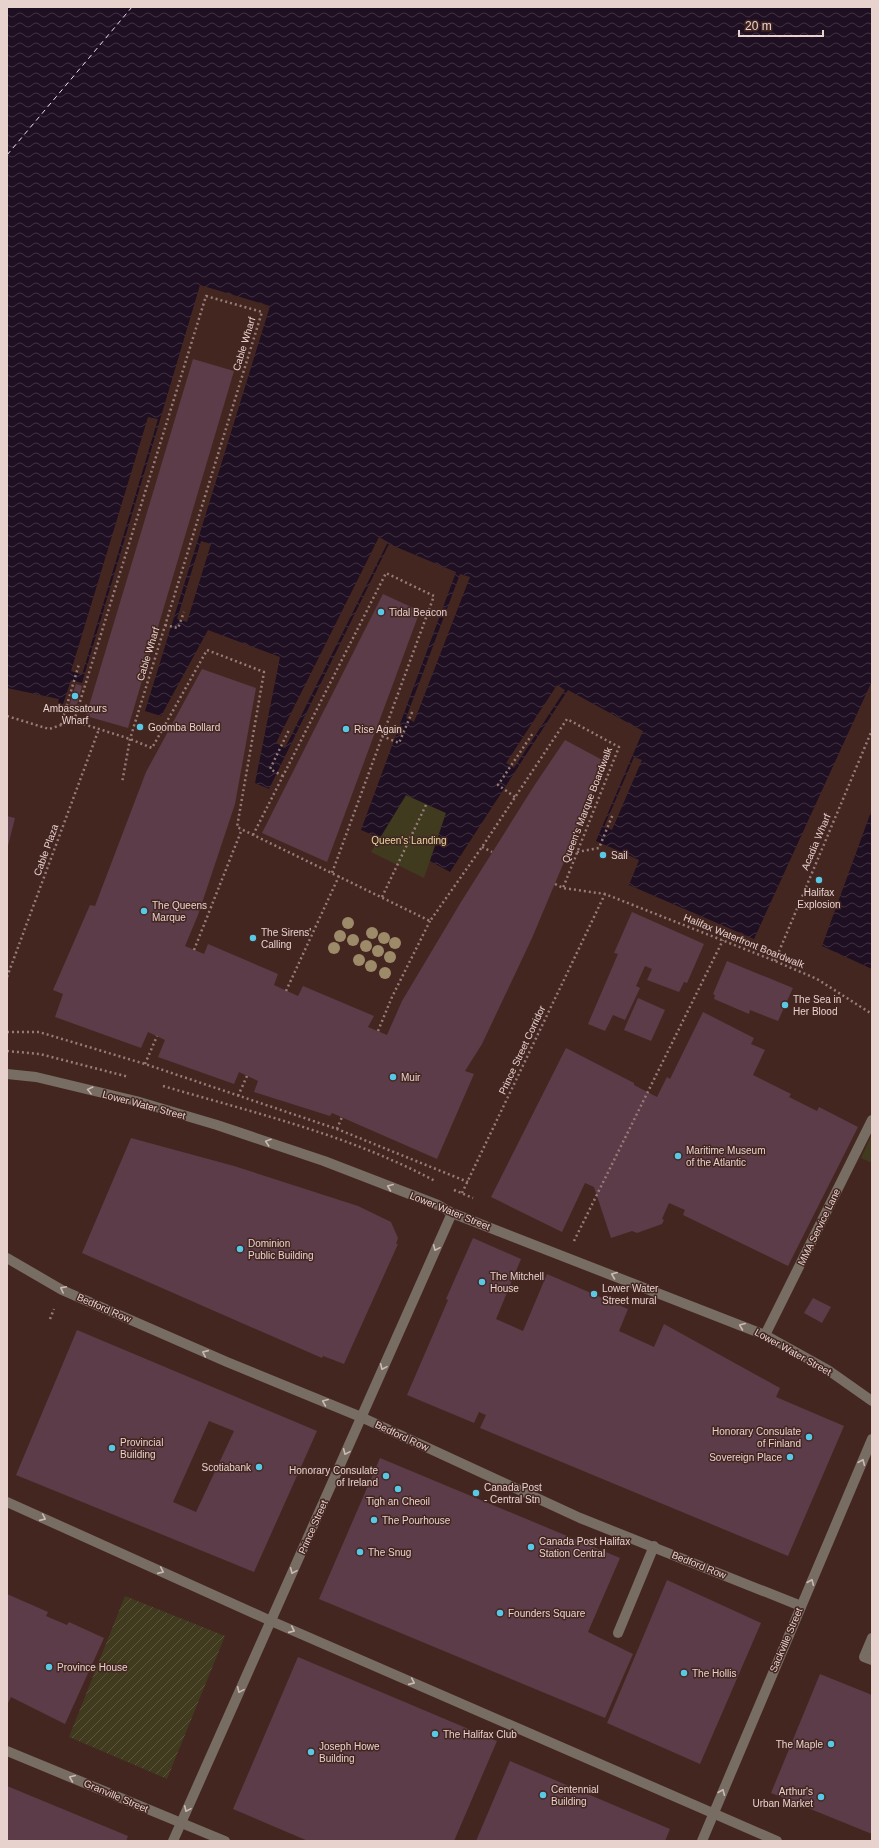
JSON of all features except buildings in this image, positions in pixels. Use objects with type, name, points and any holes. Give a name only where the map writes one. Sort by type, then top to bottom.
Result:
[{"type":"street","name":"Lower Water Street","points":[[7,1074],[36,1077],[136,1102],[217,1125],[324,1161],[438,1206],[452,1213],[765,1335],[828,1370],[872,1401]]},
{"type":"street","name":"MMA Service Lane","points":[[765,1335],[872,1120]]},
{"type":"street","name":"Prince Street","points":[[173,1841],[452,1213]]},
{"type":"street","name":"Bedford Row","points":[[7,1258],[70,1293],[227,1362],[361,1417],[580,1518],[654,1546],[801,1606]]},
{"type":"street","name":"Sackville Street","points":[[702,1841],[872,1439]]},
{"type":"street","points":[[7,1502],[271,1621],[777,1841]]},
{"type":"street","points":[[618,1632],[654,1546]]},
{"type":"street","points":[[872,1638],[864,1657],[872,1660]]},
{"type":"street","name":"Granville Street","points":[[7,1751],[225,1841]]},
{"type":"path","name":"Cable Wharf","points":[[74,721],[206,296],[262,312],[130,739]]},
{"type":"path","points":[[253,835],[386,573],[434,596],[332,873]]},
{"type":"path","points":[[165,625],[178,628],[184,612]]},
{"type":"path","points":[[7,716],[49,729],[74,721],[130,739],[152,748],[207,650],[264,672],[237,827],[430,921]]},
{"type":"path","points":[[61,726],[79,664]]},
{"type":"path","points":[[382,736],[399,743],[413,710]]},
{"type":"path","name":"Queen's Marque Boardwalk","points":[[378,1031],[392,997],[430,921],[482,847],[567,719],[620,747],[563,888]]},
{"type":"path","name":"Cable Plaza","points":[[7,977],[99,729]]},
{"type":"path","points":[[283,776],[270,770],[289,730]]},
{"type":"path","name":"Acadia Wharf","points":[[775,961],[872,730]]},
{"type":"path","points":[[515,797],[498,785],[533,733]]},
{"type":"path","points":[[122,783],[130,739]]},
{"type":"path","points":[[382,897],[426,805]]},
{"type":"path","points":[[577,852],[599,848],[613,814]]},
{"type":"path","points":[[194,950],[242,829]]},
{"type":"path","points":[[482,847],[492,852]]},
{"type":"path","points":[[286,990],[339,876]]},
{"type":"path","points":[[555,884],[563,888],[605,894]]},
{"type":"path","name":"Halifax Waterfront Boardwalk","points":[[605,894],[723,940],[817,979],[872,1014]]},
{"type":"path","name":"Prince Street Corridor","points":[[452,1213],[605,894]]},
{"type":"path","points":[[566,1257],[723,940]]},
{"type":"path","points":[[7,1032],[39,1032],[145,1064],[337,1129],[468,1182]]},
{"type":"path","points":[[145,1064],[157,1036]]},
{"type":"path","points":[[238,1096],[247,1076]]},
{"type":"path","points":[[337,1129],[342,1117]]},
{"type":"green space","name":"Queen's Landing","points":[[406,795],[446,813],[424,878],[371,852]]},
{"type":"green space","points":[[872,1134],[872,1163],[861,1158]]},
{"type":"green space","points":[[125,1596],[225,1636],[167,1779],[69,1737]]},
{"type":"water","points":[[7,7],[872,7],[872,681],[754,939],[629,885],[639,860],[596,841],[643,731],[568,690],[450,872],[430,861],[446,813],[406,795],[380,838],[361,830],[456,572],[389,544],[269,789],[255,783],[280,657],[208,630],[161,716],[145,711],[270,306],[200,285],[82,683],[71,680],[63,704],[58,703],[59,699],[7,688]]},
{"type":"water","points":[[872,809],[872,969],[822,946]]},
{"type":"pier","points":[[148,417],[158,419],[82,675],[71,671]]},
{"type":"pier","points":[[379,537],[388,542],[285,748],[276,743]]},
{"type":"pier","points":[[201,541],[211,544],[187,622],[177,619]]},
{"type":"pier","points":[[460,574],[470,577],[414,722],[406,718]]},
{"type":"pier","points":[[557,685],[565,690],[514,768],[506,763]]},
{"type":"pier","points":[[634,757],[642,760],[612,830],[604,827]]},
{"type":"ferry route","points":[[7,155],[132,7]]},
{"type":"place","name":"Tidal Beacon","points":[[381,612]]},
{"type":"place","name":"Ambassatours Wharf","points":[[75,696]]},
{"type":"place","name":"Goomba Bollard","points":[[140,727]]},
{"type":"place","name":"Rise Again","points":[[346,729]]},
{"type":"place","name":"Sail","points":[[603,855]]},
{"type":"place","name":"Halifax Explosion","points":[[819,880]]},
{"type":"place","name":"The Queens Marque","points":[[144,911]]},
{"type":"place","name":"The Sirens' Calling","points":[[253,938]]},
{"type":"place","name":"The Sea in Her Blood","points":[[785,1005]]},
{"type":"place","name":"Muir","points":[[393,1077]]},
{"type":"place","name":"Maritime Museum of the Atlantic","points":[[678,1156]]},
{"type":"place","name":"Dominion Public Building","points":[[240,1249]]},
{"type":"place","name":"The Mitchell House","points":[[482,1282]]},
{"type":"place","name":"Lower Water Street mural","points":[[594,1294]]},
{"type":"place","name":"Honorary Consulate of Finland","points":[[809,1437]]},
{"type":"place","name":"Provincial Building","points":[[112,1448]]},
{"type":"place","name":"Sovereign Place","points":[[790,1457]]},
{"type":"place","name":"Scotiabank","points":[[259,1467]]},
{"type":"place","name":"Honorary Consulate of Ireland","points":[[386,1476]]},
{"type":"place","name":"Tigh an Cheoil","points":[[398,1489]]},
{"type":"place","name":"Canada Post - Central Stn","points":[[476,1493]]},
{"type":"place","name":"The Pourhouse","points":[[374,1520]]},
{"type":"place","name":"Canada Post Halifax Station Central","points":[[531,1547]]},
{"type":"place","name":"The Snug","points":[[360,1552]]},
{"type":"place","name":"Founders Square","points":[[500,1613]]},
{"type":"place","name":"Province House","points":[[49,1667]]},
{"type":"place","name":"The Hollis","points":[[684,1673]]},
{"type":"place","name":"The Halifax Club","points":[[435,1734]]},
{"type":"place","name":"The Maple","points":[[831,1744]]},
{"type":"place","name":"Joseph Howe Building","points":[[311,1752]]},
{"type":"place","name":"Centennial Building","points":[[543,1795]]},
{"type":"place","name":"Arthur's Urban Market","points":[[821,1797]]}]
